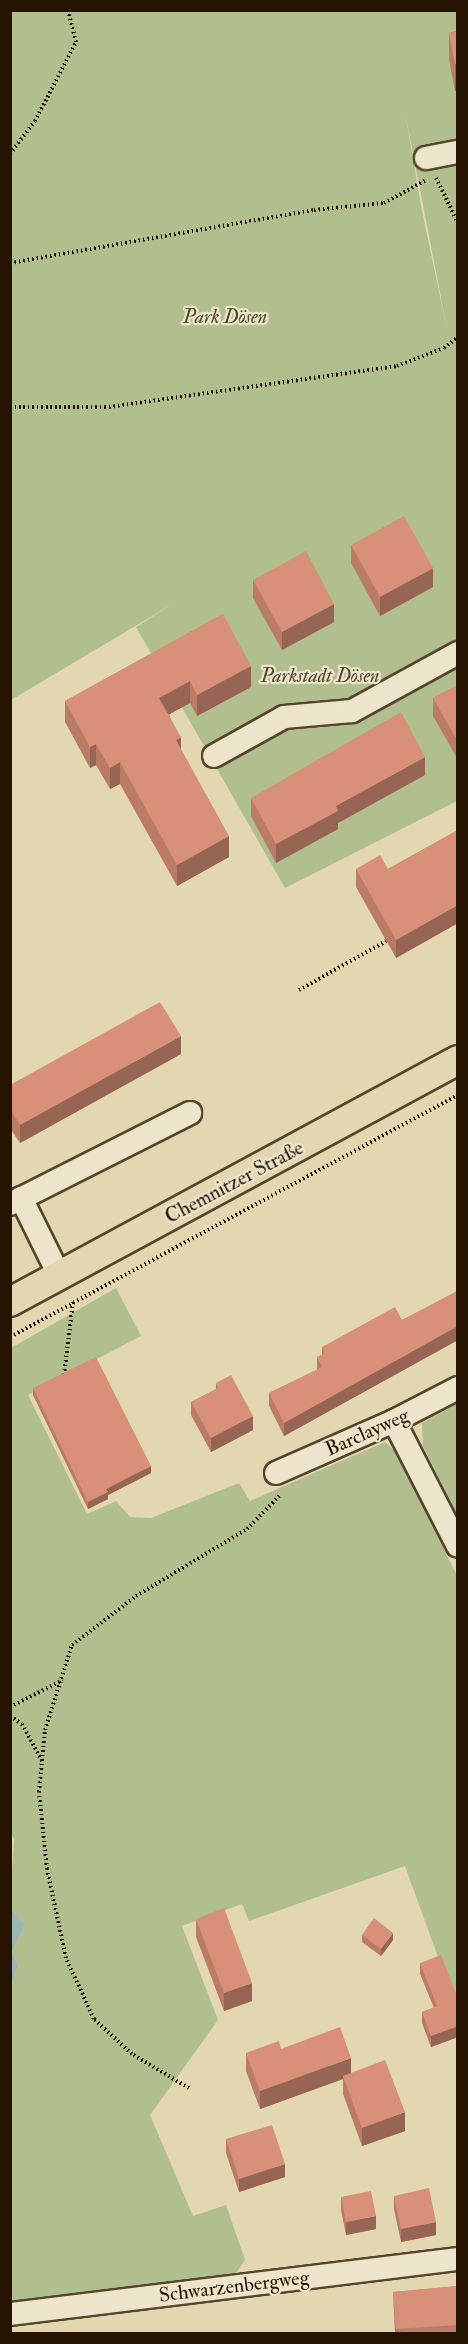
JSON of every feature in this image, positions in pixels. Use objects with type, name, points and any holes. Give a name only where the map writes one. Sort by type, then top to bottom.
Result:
[{"type":"main road","name":"Chemnitzer Straße","points":[[10,1302],[458,1060]]},
{"type":"street","points":[[426,158],[458,152]]},
{"type":"street","points":[[214,756],[284,717],[352,711],[458,653]]},
{"type":"street","points":[[59,1275],[16,1201],[190,1113]]},
{"type":"street","name":"Barclayweg","points":[[276,1473],[394,1421],[458,1388]]},
{"type":"street","points":[[394,1421],[458,1546]]},
{"type":"street","name":"Schwarzenbergweg","points":[[10,2314],[458,2259]]},
{"type":"path","points":[[10,154],[35,122],[76,42],[68,10]]},
{"type":"path","points":[[10,263],[314,210],[384,203],[434,175],[458,223]]},
{"type":"path","points":[[10,406],[109,407],[397,366],[444,348],[458,337]]},
{"type":"path","points":[[299,990],[386,941]]},
{"type":"path","points":[[10,1336],[458,1095]]},
{"type":"path","points":[[63,1378],[73,1303]]},
{"type":"path","points":[[189,2088],[132,2054],[94,2019],[66,1958],[47,1869],[39,1792],[45,1730],[64,1679],[72,1645],[96,1625],[247,1529],[281,1495],[276,1473]]},
{"type":"path","points":[[10,1707],[64,1679]]},
{"type":"path","points":[[10,1716],[21,1724],[42,1761]]},
{"type":"green space","name":"Park Dösen","points":[[10,11],[457,11],[457,801],[285,888],[136,627],[174,603],[11,700]],"holes":[[[405,112],[448,334],[422,211]]]},
{"type":"green space","points":[[116,1288],[141,1336],[28,1395],[87,1514],[116,1501],[130,1517],[151,1518],[239,1483],[250,1501],[385,1442],[397,1453],[457,1576],[457,2009],[405,1866],[249,1921],[242,1904],[182,1926],[218,2020],[150,2115],[193,2216],[226,2205],[245,2260],[237,2272],[213,2278],[11,2303],[10,1984],[18,1966],[12,1952],[25,1925],[10,1909],[14,1839],[10,1830],[11,1348]]},
{"type":"green space","points":[[457,1404],[457,1515],[423,1446],[422,1423]]},
{"type":"water","points":[[11,1909],[25,1925],[12,1952],[18,1966],[11,1984]]},
{"type":"building","points":[[458,31],[458,63],[455,64],[449,33]]},
{"type":"building","points":[[404,516],[433,568],[380,597],[351,545]]},
{"type":"building","points":[[306,551],[334,604],[282,632],[253,580]]},
{"type":"building","points":[[223,614],[251,666],[197,695],[190,681],[159,698],[181,737],[176,740],[229,836],[177,865],[120,762],[110,768],[96,744],[90,747],[65,701]]},
{"type":"building","points":[[458,685],[458,742],[433,698]]},
{"type":"building","points":[[401,712],[425,757],[336,806],[338,811],[276,844],[251,798]]},
{"type":"building","points":[[458,830],[458,905],[396,940],[356,869],[380,855],[388,869]]},
{"type":"building","points":[[160,1002],[181,1036],[20,1125],[10,1109],[10,1085]]},
{"type":"building","points":[[457,1291],[458,1326],[284,1423],[269,1393],[322,1367],[317,1357],[325,1353],[322,1347],[395,1307],[402,1320]]},
{"type":"building","points":[[96,1357],[151,1466],[106,1489],[108,1492],[88,1502],[33,1388]]},
{"type":"building","points":[[231,1375],[253,1416],[211,1438],[191,1402],[218,1388],[216,1383]]},
{"type":"building","points":[[224,1908],[252,1983],[224,1993],[196,1919]]},
{"type":"building","points":[[374,1918],[393,1933],[381,1949],[362,1935]]},
{"type":"building","points":[[441,1955],[458,1999],[458,2026],[431,2036],[422,2012],[437,2006],[420,1963]]},
{"type":"building","points":[[340,2027],[351,2058],[260,2091],[246,2053],[279,2041],[281,2049]]},
{"type":"building","points":[[385,2060],[405,2112],[362,2128],[343,2076]]},
{"type":"building","points":[[272,2125],[285,2164],[239,2179],[226,2139]]},
{"type":"building","points":[[429,2188],[436,2222],[401,2229],[394,2196]]},
{"type":"building","points":[[371,2191],[376,2216],[346,2222],[341,2197]]},
{"type":"building","points":[[458,2286],[458,2325],[396,2329],[393,2292]]},
{"type":"park label","name":"Parkstadt Dösen","points":[[320,675]]}]
